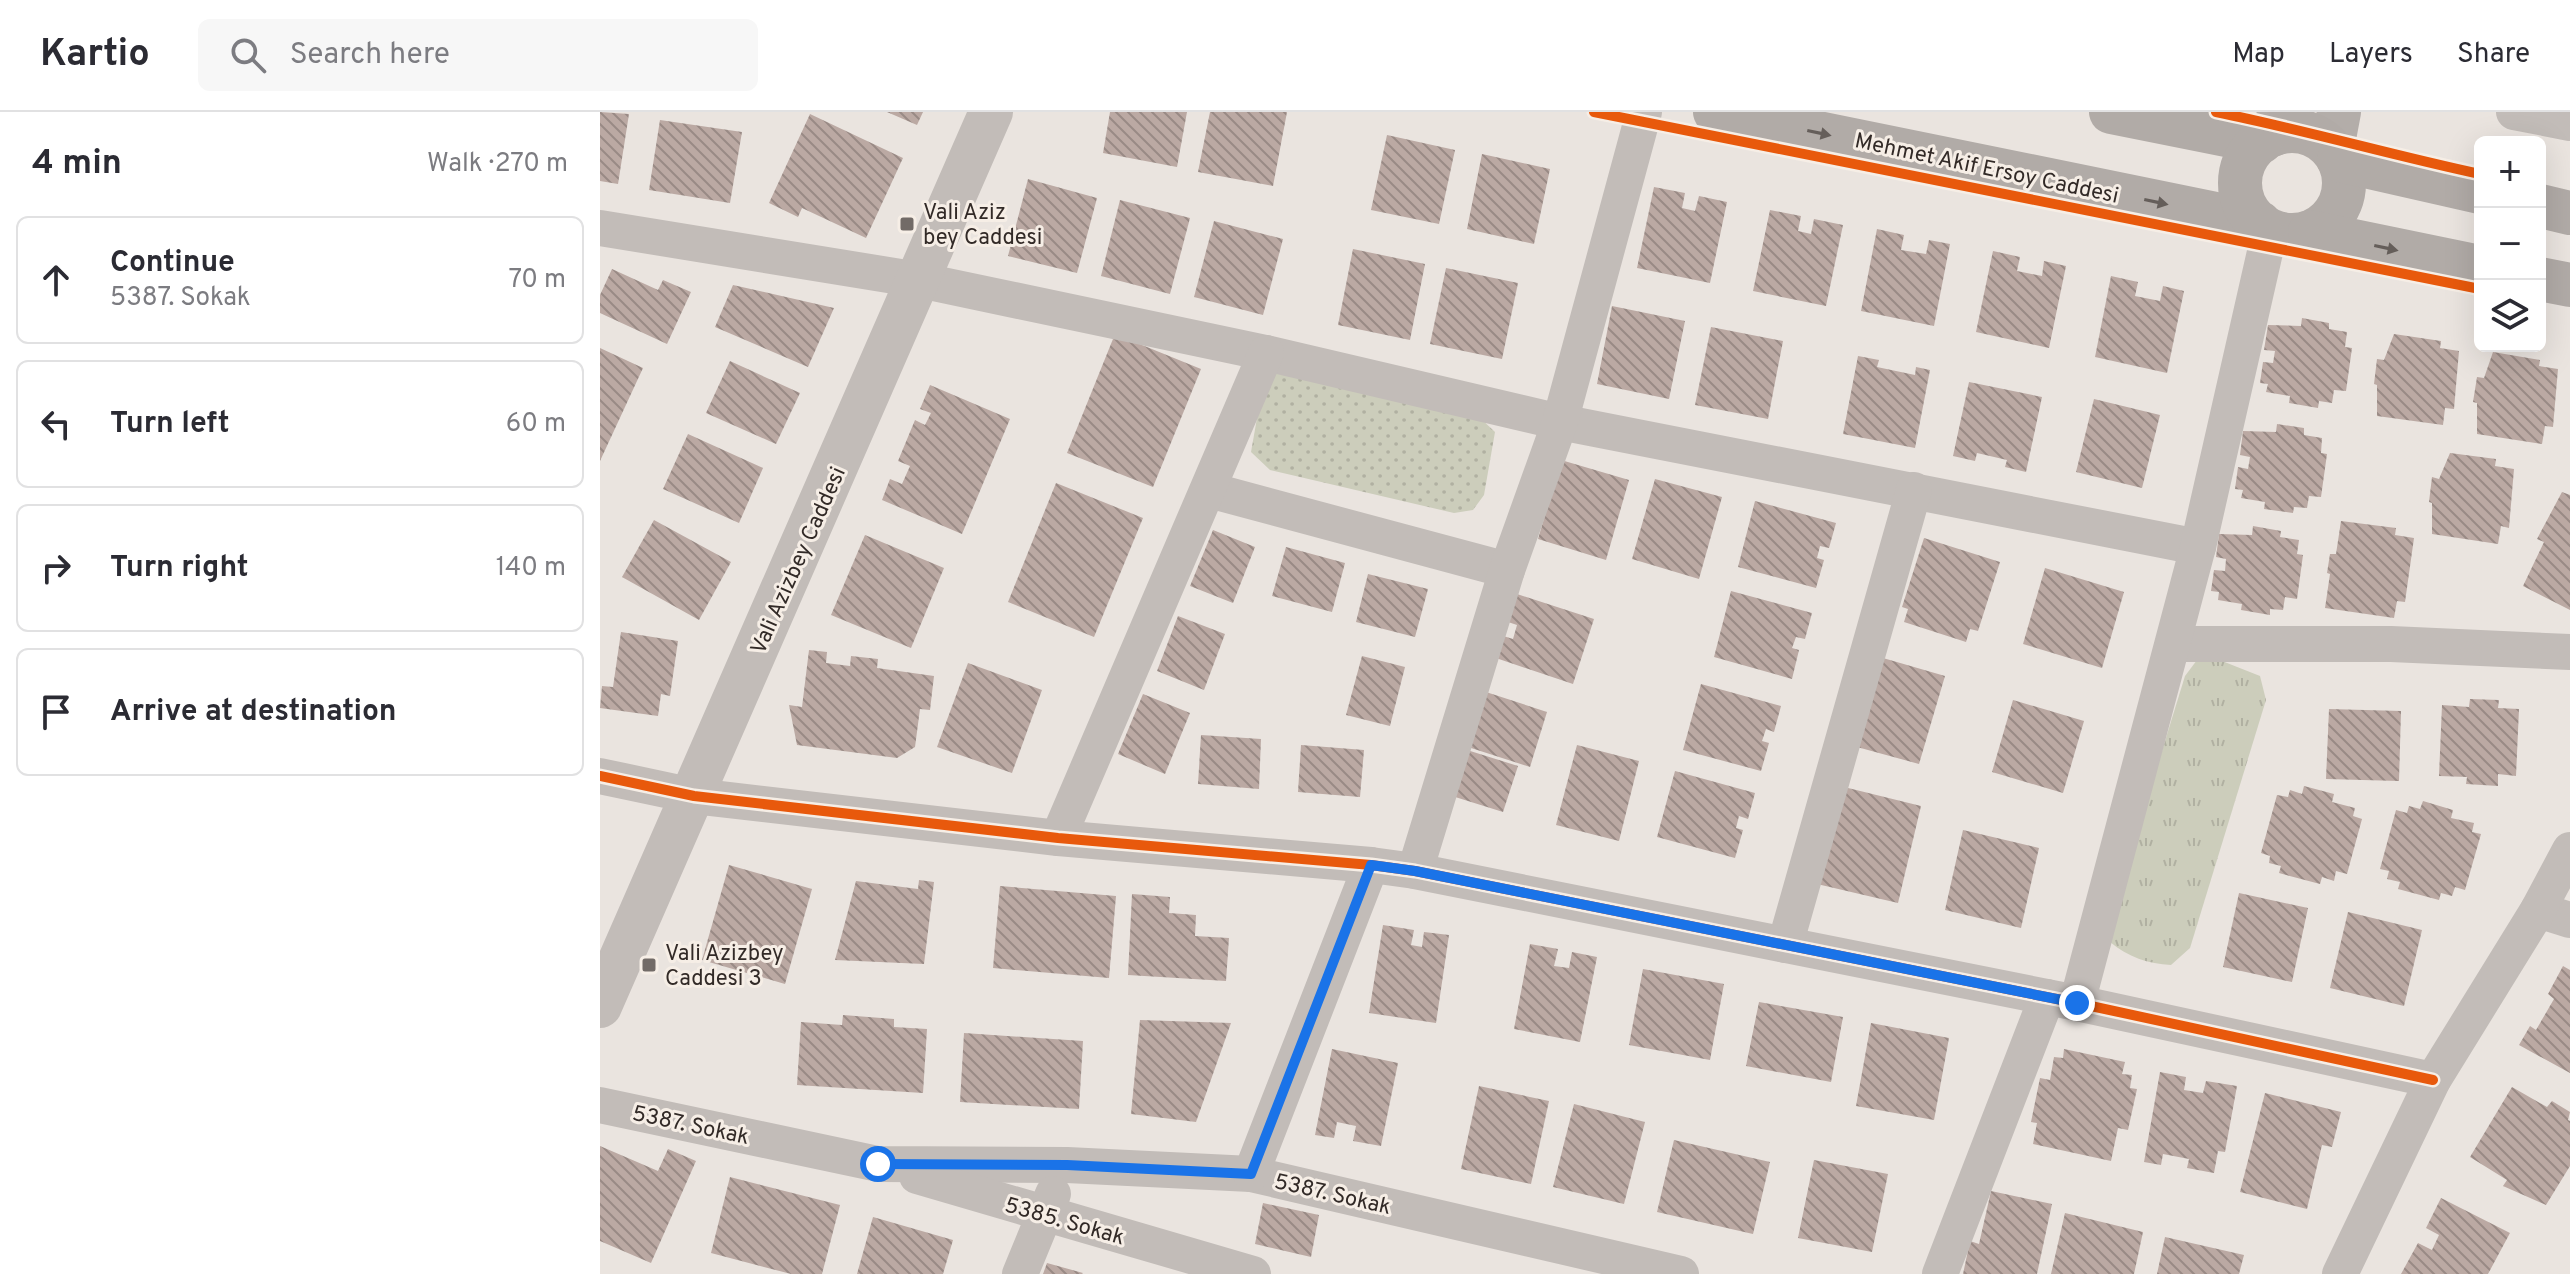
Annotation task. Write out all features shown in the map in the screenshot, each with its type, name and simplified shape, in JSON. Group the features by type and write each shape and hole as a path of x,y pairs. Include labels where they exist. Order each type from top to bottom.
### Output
{"main road":[{"name":"Mehmet Akif Ersoy Caddesi","path":"1715,112 2474,266"},
{"path":"2111,112 2306,133 2320,139 2337,140 2474,190"},
{"path":"2272,129 2250,153 2240,182 2249,212 2280,228 2323,225 2341,203 2344,174 2337,140"},
{"path":"2546,207 2570,213"},
{"path":"2545,280 2570,285"}],"street":[{"name":"Vali Azizbey Caddesi","path":"600,1006 991,112"},
{"path":"1415,871 1507,570 1560,422 1644,112"},
{"path":"2514,112 2570,123"},
{"path":"1940,1274 2062,1000 2173,644 2280,228"},
{"path":"602,233 919,280 1266,353 1560,422 2198,547"},
{"path":"1058,838 1266,353"},
{"path":"1209,490 1507,570"},
{"path":"1785,945 1914,490"},
{"path":"2173,644 2391,644 2570,652"},
{"path":"600,776 694,796 1058,838 1415,871 2062,1000 2433,1080"},
{"path":"2340,1274 2433,1080 2554,915 2570,850"},
{"path":"1251,1174 1371,865"},
{"name":"5387. Sokak","path":"600,1105 878,1164 1067,1165 1251,1174 1681,1274"},
{"name":"5385. Sokak","path":"878,1164 1241,1272"},
{"path":"1020,1274 1067,1165"}],"green space":[{"path":"1293,371 1477,415 1495,432 1484,495 1473,510 1454,513 1270,470 1251,452 1262,390 1274,374"},
{"path":"2217,659 2260,676 2266,700 2190,948 2171,965 2154,963 2131,956 2110,942 2109,923 2185,676 2197,660"}],"building":[{"path":"600,112 629,114 618,184 600,181"},
{"path":"887,112 923,112 917,125"},
{"path":"1110,112 1187,112 1177,167 1103,153"},
{"path":"1210,112 1287,112 1273,186 1198,172"},
{"path":"810,114 903,158 866,238 802,208 798,217 769,203"},
{"path":"660,120 742,132 730,203 649,190"},
{"path":"1387,135 1455,150 1439,224 1371,210"},
{"path":"1482,154 1550,169 1534,244 1467,229"},
{"path":"1028,179 1097,198 1077,273 1008,256"},
{"path":"1654,187 1685,193 1682,208 1695,211 1699,196 1727,202 1710,283 1637,268"},
{"path":"1120,200 1190,218 1170,294 1101,276"},
{"path":"1770,210 1801,216 1798,231 1811,234 1814,219 1843,225 1826,306 1753,291"},
{"path":"1214,221 1283,239 1263,315 1194,297"},
{"path":"1877,229 1904,235 1901,250 1926,254 1929,240 1950,244 1934,326 1861,311"},
{"path":"1353,249 1425,264 1410,340 1338,325"},
{"path":"1993,251 2020,257 2017,271 2042,276 2044,261 2066,266 2049,348 1976,332"},
{"path":"1446,268 1518,283 1502,359 1430,344"},
{"path":"612,269 658,290 663,280 691,292 667,344 600,313 600,295"},
{"path":"2111,276 2138,282 2135,296 2160,301 2163,286 2184,291 2167,373 2095,357"},
{"path":"733,285 834,308 808,367 715,327"},
{"path":"1612,306 1685,321 1669,399 1597,384"},
{"path":"2302,318 2329,323 2329,329 2347,332 2345,347 2352,348 2346,391 2334,390 2332,403 2319,401 2318,408 2289,403 2290,396 2266,392 2268,384 2260,383 2263,362 2273,363 2275,351 2264,350 2268,325 2301,326"},
{"path":"1711,327 1783,341 1768,419 1695,405"},
{"path":"1115,334 1201,369 1153,487 1067,453"},
{"path":"2394,334 2441,341 2440,348 2459,351 2454,409 2445,408 2443,425 2377,416 2377,385 2374,384 2377,359 2384,360"},
{"path":"600,348 643,368 600,461"},
{"path":"2493,352 2540,360 2539,366 2558,369 2553,427 2545,426 2542,444 2477,434 2477,403 2473,402 2477,377 2484,378"},
{"path":"1858,356 1879,360 1877,367 1915,375 1916,367 1930,370 1915,448 1843,434"},
{"path":"730,361 800,393 776,444 706,413"},
{"path":"1969,382 2042,397 2026,472 2005,467 2007,460 1977,453 1975,461 1953,456"},
{"path":"930,385 1010,419 962,534 882,500 890,479 902,484 910,466 898,461 915,420 925,425 931,413 920,409"},
{"path":"2094,399 2160,415 2142,488 2076,472"},
{"path":"2277,424 2304,428 2304,435 2322,438 2321,453 2327,454 2321,497 2309,496 2307,508 2294,507 2293,513 2264,509 2265,502 2241,498 2243,490 2235,489 2238,467 2248,469 2250,457 2240,455 2243,431 2276,432"},
{"path":"688,434 763,468 739,523 663,489"},
{"path":"2450,453 2496,459 2495,466 2514,469 2509,528 2501,526 2498,544 2432,534 2432,503 2429,502 2432,477 2439,479"},
{"path":"1561,460 1629,480 1606,560 1538,539"},
{"path":"1655,479 1722,497 1699,579 1632,559"},
{"path":"1056,483 1143,518 1094,637 1008,602"},
{"path":"2562,492 2570,495 2570,610 2523,586 2544,542 2537,539"},
{"path":"1755,501 1836,523 1829,548 1820,546 1817,558 1824,560 1816,588 1738,567"},
{"path":"654,520 731,562 699,620 622,577"},
{"path":"2341,521 2396,528 2395,535 2414,538 2405,602 2397,601 2394,618 2325,608 2330,554 2336,554"},
{"path":"2253,526 2281,531 2280,537 2299,540 2297,554 2303,555 2297,599 2285,597 2283,610 2270,609 2270,615 2241,610 2242,604 2218,600 2219,592 2211,591 2214,570 2225,571 2226,559 2216,557 2219,534 2252,535"},
{"path":"1213,530 1255,547 1233,603 1190,586"},
{"path":"865,535 944,568 911,648 831,615"},
{"path":"1924,538 2000,562 1978,631 1970,629 1966,642 1904,622 1908,609 1902,607"},
{"path":"1286,547 1345,563 1332,612 1272,596"},
{"path":"2045,568 2124,592 2102,668 2023,644"},
{"path":"1368,574 1428,589 1415,637 1356,622"},
{"path":"1731,591 1812,613 1805,639 1796,637 1792,648 1799,650 1792,679 1714,657"},
{"path":"1514,593 1594,619 1573,684 1493,657 1500,635 1513,639 1517,625 1505,621"},
{"path":"1178,616 1225,634 1204,690 1157,671"},
{"path":"621,632 678,641 670,696 661,694 658,716 600,708 602,686 613,687"},
{"path":"809,650 827,652 826,663 850,666 851,656 878,659 877,668 934,676 930,710 920,709 915,747 897,758 797,745 789,705 802,707"},
{"path":"1362,656 1405,667 1390,726 1346,715"},
{"path":"1883,658 1945,676 1919,764 1857,747"},
{"path":"968,663 1042,690 1012,773 937,747"},
{"path":"1701,684 1781,706 1774,732 1766,729 1762,741 1769,743 1761,771 1683,750"},
{"path":"1486,692 1547,712 1530,767 1468,747"},
{"path":"1143,694 1190,713 1165,774 1118,754"},
{"path":"2470,699 2499,700 2498,708 2519,709 2516,776 2498,774 2498,786 2466,784 2467,777 2439,776 2442,705 2469,707"},
{"path":"2013,700 2084,721 2063,793 1992,772"},
{"path":"2329,709 2401,711 2399,781 2326,779"},
{"path":"1201,735 1261,739 1259,789 1198,784"},
{"path":"1301,745 1364,750 1360,797 1298,792"},
{"path":"1577,745 1639,761 1619,841 1556,825"},
{"path":"1467,750 1518,766 1503,812 1452,796"},
{"path":"1675,771 1755,793 1748,819 1739,816 1736,828 1743,830 1735,858 1657,837"},
{"path":"1840,786 1921,806 1898,903 1817,884"},
{"path":"2304,786 2334,794 2332,802 2355,808 2353,816 2362,819 2347,874 2336,871 2334,881 2322,877 2320,884 2279,873 2281,866 2269,863 2270,856 2261,853 2277,795 2288,797 2290,790 2302,794"},
{"path":"2423,801 2453,810 2451,818 2474,823 2472,832 2481,834 2465,890 2455,887 2452,896 2441,893 2439,900 2398,889 2400,882 2387,879 2389,871 2380,869 2396,810 2407,813 2409,806 2420,809"},
{"path":"1963,830 2039,848 2021,928 1945,910"},
{"path":"729,865 812,889 785,984 702,960"},
{"path":"919,880 934,882 924,964 835,960 856,881 918,889"},
{"path":"1000,886 1116,896 1109,978 993,968"},
{"path":"2239,893 2308,908 2292,982 2223,967"},
{"path":"1132,894 1170,897 1169,913 1196,915 1195,936 1229,938 1226,981 1128,975"},
{"path":"2348,912 2422,930 2404,1006 2330,988"},
{"path":"1383,925 1414,930 1411,945 1422,947 1424,932 1449,935 1436,1023 1369,1013"},
{"path":"1530,944 1558,949 1554,966 1569,968 1572,952 1597,957 1580,1042 1514,1029"},
{"path":"2563,966 2570,970 2570,1073 2519,1045 2530,1026 2536,1030 2554,999 2548,994"},
{"path":"1643,969 1724,984 1710,1060 1629,1045"},
{"path":"1759,1002 1843,1017 1831,1082 1746,1066"},
{"path":"843,1015 894,1019 894,1027 927,1029 923,1093 797,1085 801,1022 842,1025"},
{"path":"1140,1020 1231,1023 1196,1122 1131,1114"},
{"path":"1871,1023 1949,1038 1934,1120 1856,1106"},
{"path":"964,1033 1083,1041 1079,1109 960,1102"},
{"path":"1332,1049 1398,1063 1381,1146 1353,1141 1356,1126 1337,1122 1334,1138 1315,1135"},
{"path":"2064,1049 2125,1062 2122,1074 2132,1075 2130,1088 2137,1089 2128,1130 2118,1128 2111,1161 2033,1144 2037,1123 2031,1122 2040,1078 2050,1080 2054,1057 2063,1058"},
{"path":"2160,1072 2186,1077 2184,1090 2203,1093 2206,1081 2237,1086 2225,1152 2218,1151 2214,1173 2187,1168 2189,1159 2163,1154 2161,1165 2144,1162"},
{"path":"1479,1086 1549,1101 1531,1184 1461,1169"},
{"path":"2512,1087 2547,1107 2552,1101 2570,1112 2570,1166 2546,1205 2503,1186 2507,1180 2470,1157"},
{"path":"2265,1093 2341,1112 2332,1147 2322,1145 2307,1209 2240,1192"},
{"path":"1574,1104 1645,1122 1624,1204 1553,1187"},
{"path":"1674,1140 1770,1162 1753,1234 1657,1212"},
{"path":"600,1146 658,1171 668,1149 696,1161 651,1263 600,1241"},
{"path":"1814,1160 1888,1174 1872,1252 1798,1238"},
{"path":"730,1177 840,1205 822,1274 791,1274 711,1253"},
{"path":"1991,1191 2052,1204 2037,1274 1963,1274 1970,1241 1979,1244"},
{"path":"2441,1198 2510,1233 2488,1274 2401,1274 2418,1243 2432,1250 2439,1235 2426,1228"},
{"path":"1263,1203 1319,1215 1311,1257 1255,1244"},
{"path":"2065,1213 2143,1232 2134,1274 2051,1274"},
{"path":"873,1217 953,1240 943,1274 857,1274"},
{"path":"2165,1237 2244,1255 2239,1274 2157,1274"},
{"path":"1047,1263 1083,1273 1043,1274"}],"cycle path":[{"path":"1594,112 2474,288"},
{"path":"2216,112 2474,173"},
{"path":"600,776 694,796 1058,838 1415,871 2077,1003 2433,1080"}],"place":[{"name":"Vali Aziz bey Caddesi","path":"907,224"},
{"name":"Vali Azizbey Caddesi 3","path":"649,965"}],"route":[{"path":"878,1164 1067,1165 1251,1174 1371,865 1415,871 2077,1003"}]}
